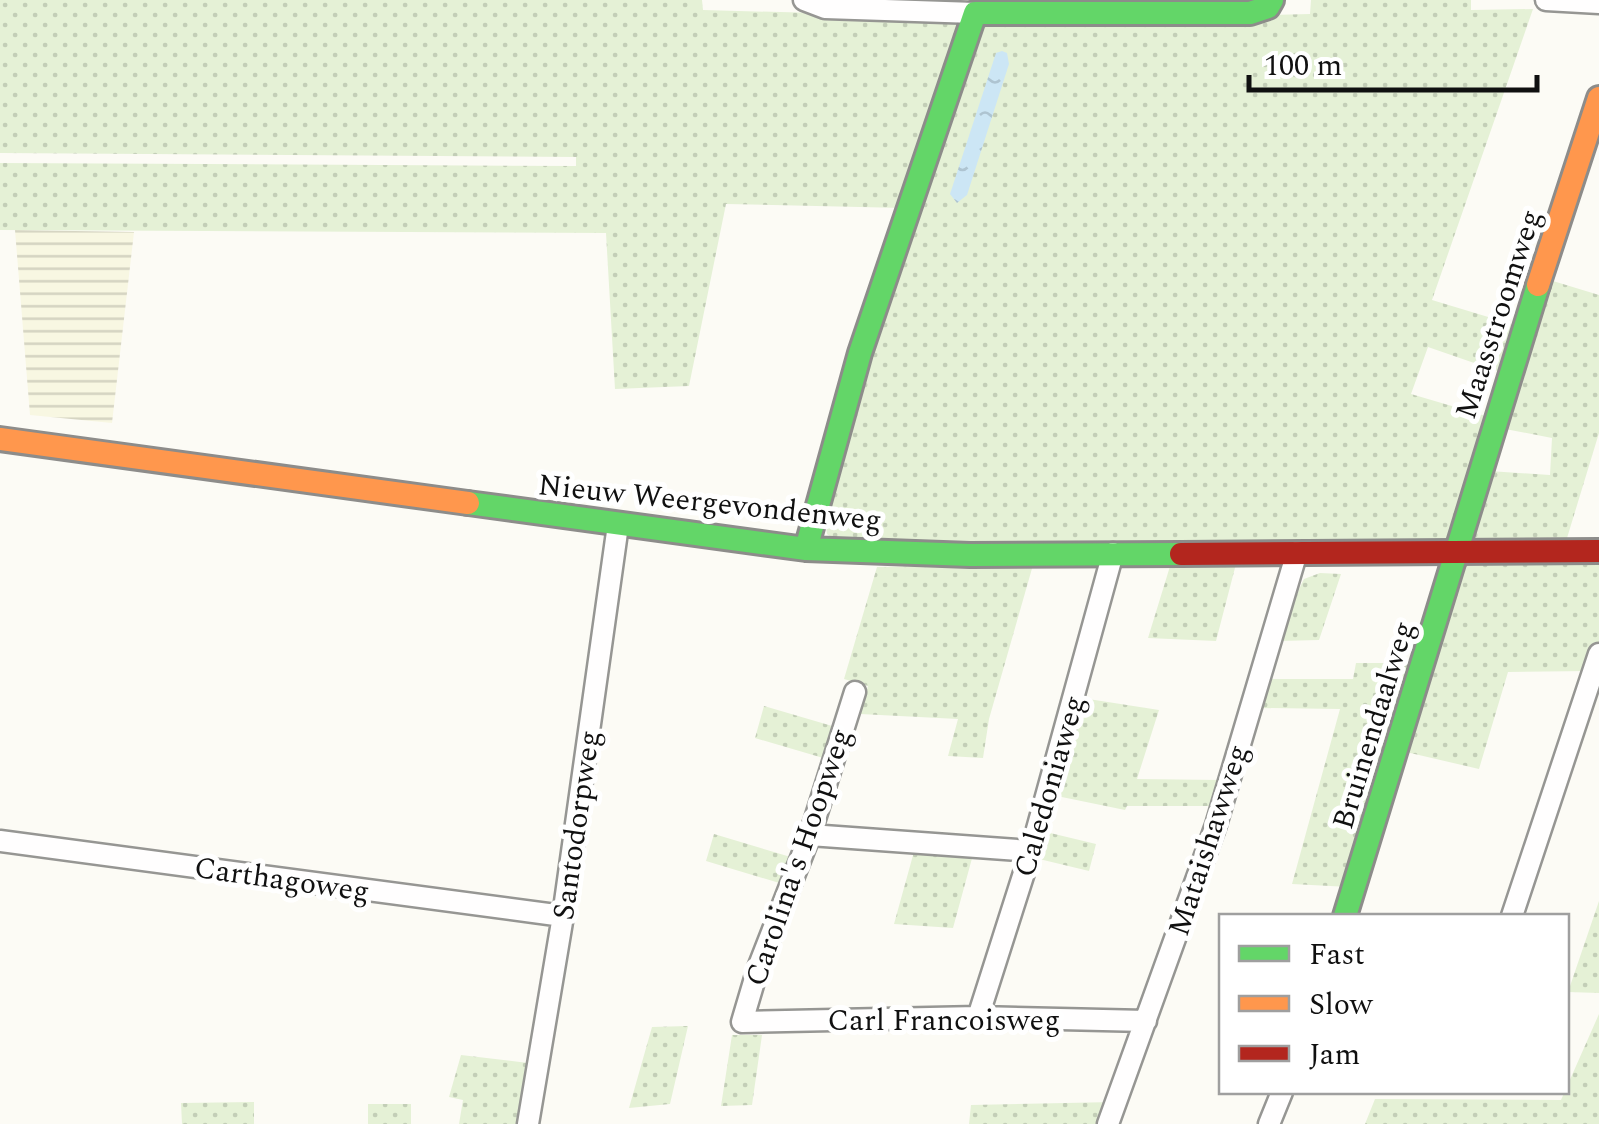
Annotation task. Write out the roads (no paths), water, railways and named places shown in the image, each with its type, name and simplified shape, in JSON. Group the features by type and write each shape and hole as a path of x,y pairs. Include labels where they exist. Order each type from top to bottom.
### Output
{"street":[{"path":"804,0 825,8 975,13 1250,14 1268,7 1272,0"},
{"path":"1546,0 1599,4"},
{"path":"806,548 866,335 975,13"},
{"name":"Maasstroomweg","path":"1458,550 1498,408 1599,98"},
{"name":"Nieuw Weergevondenweg","path":"0,440 806,548 970,555 1599,550"},
{"name":"Santodorpweg","path":"528,1124 563,916 618,525"},
{"name":"Bruinendaalweg","path":"1346,914 1458,550"},
{"name":"Mataishawweg","path":"1108,1124 1216,825 1298,552"},
{"name":"Caledoniaweg","path":"978,1017 1031,850 1113,553"},
{"path":"1513,914 1599,654"},
{"name":"Carolina's Hoopweg","path":"742,1022 758,968 810,835 855,692"},
{"path":"810,835 1031,850"},
{"name":"Carthagoweg","path":"0,841 563,916"},
{"name":"Carl Francoisweg","path":"742,1022 978,1017 1146,1020"},
{"path":"1269,1124 1281,1094"}],"water":[{"path":"996,53 1007,53 1009,64 967,195 957,203 950,194"}]}
